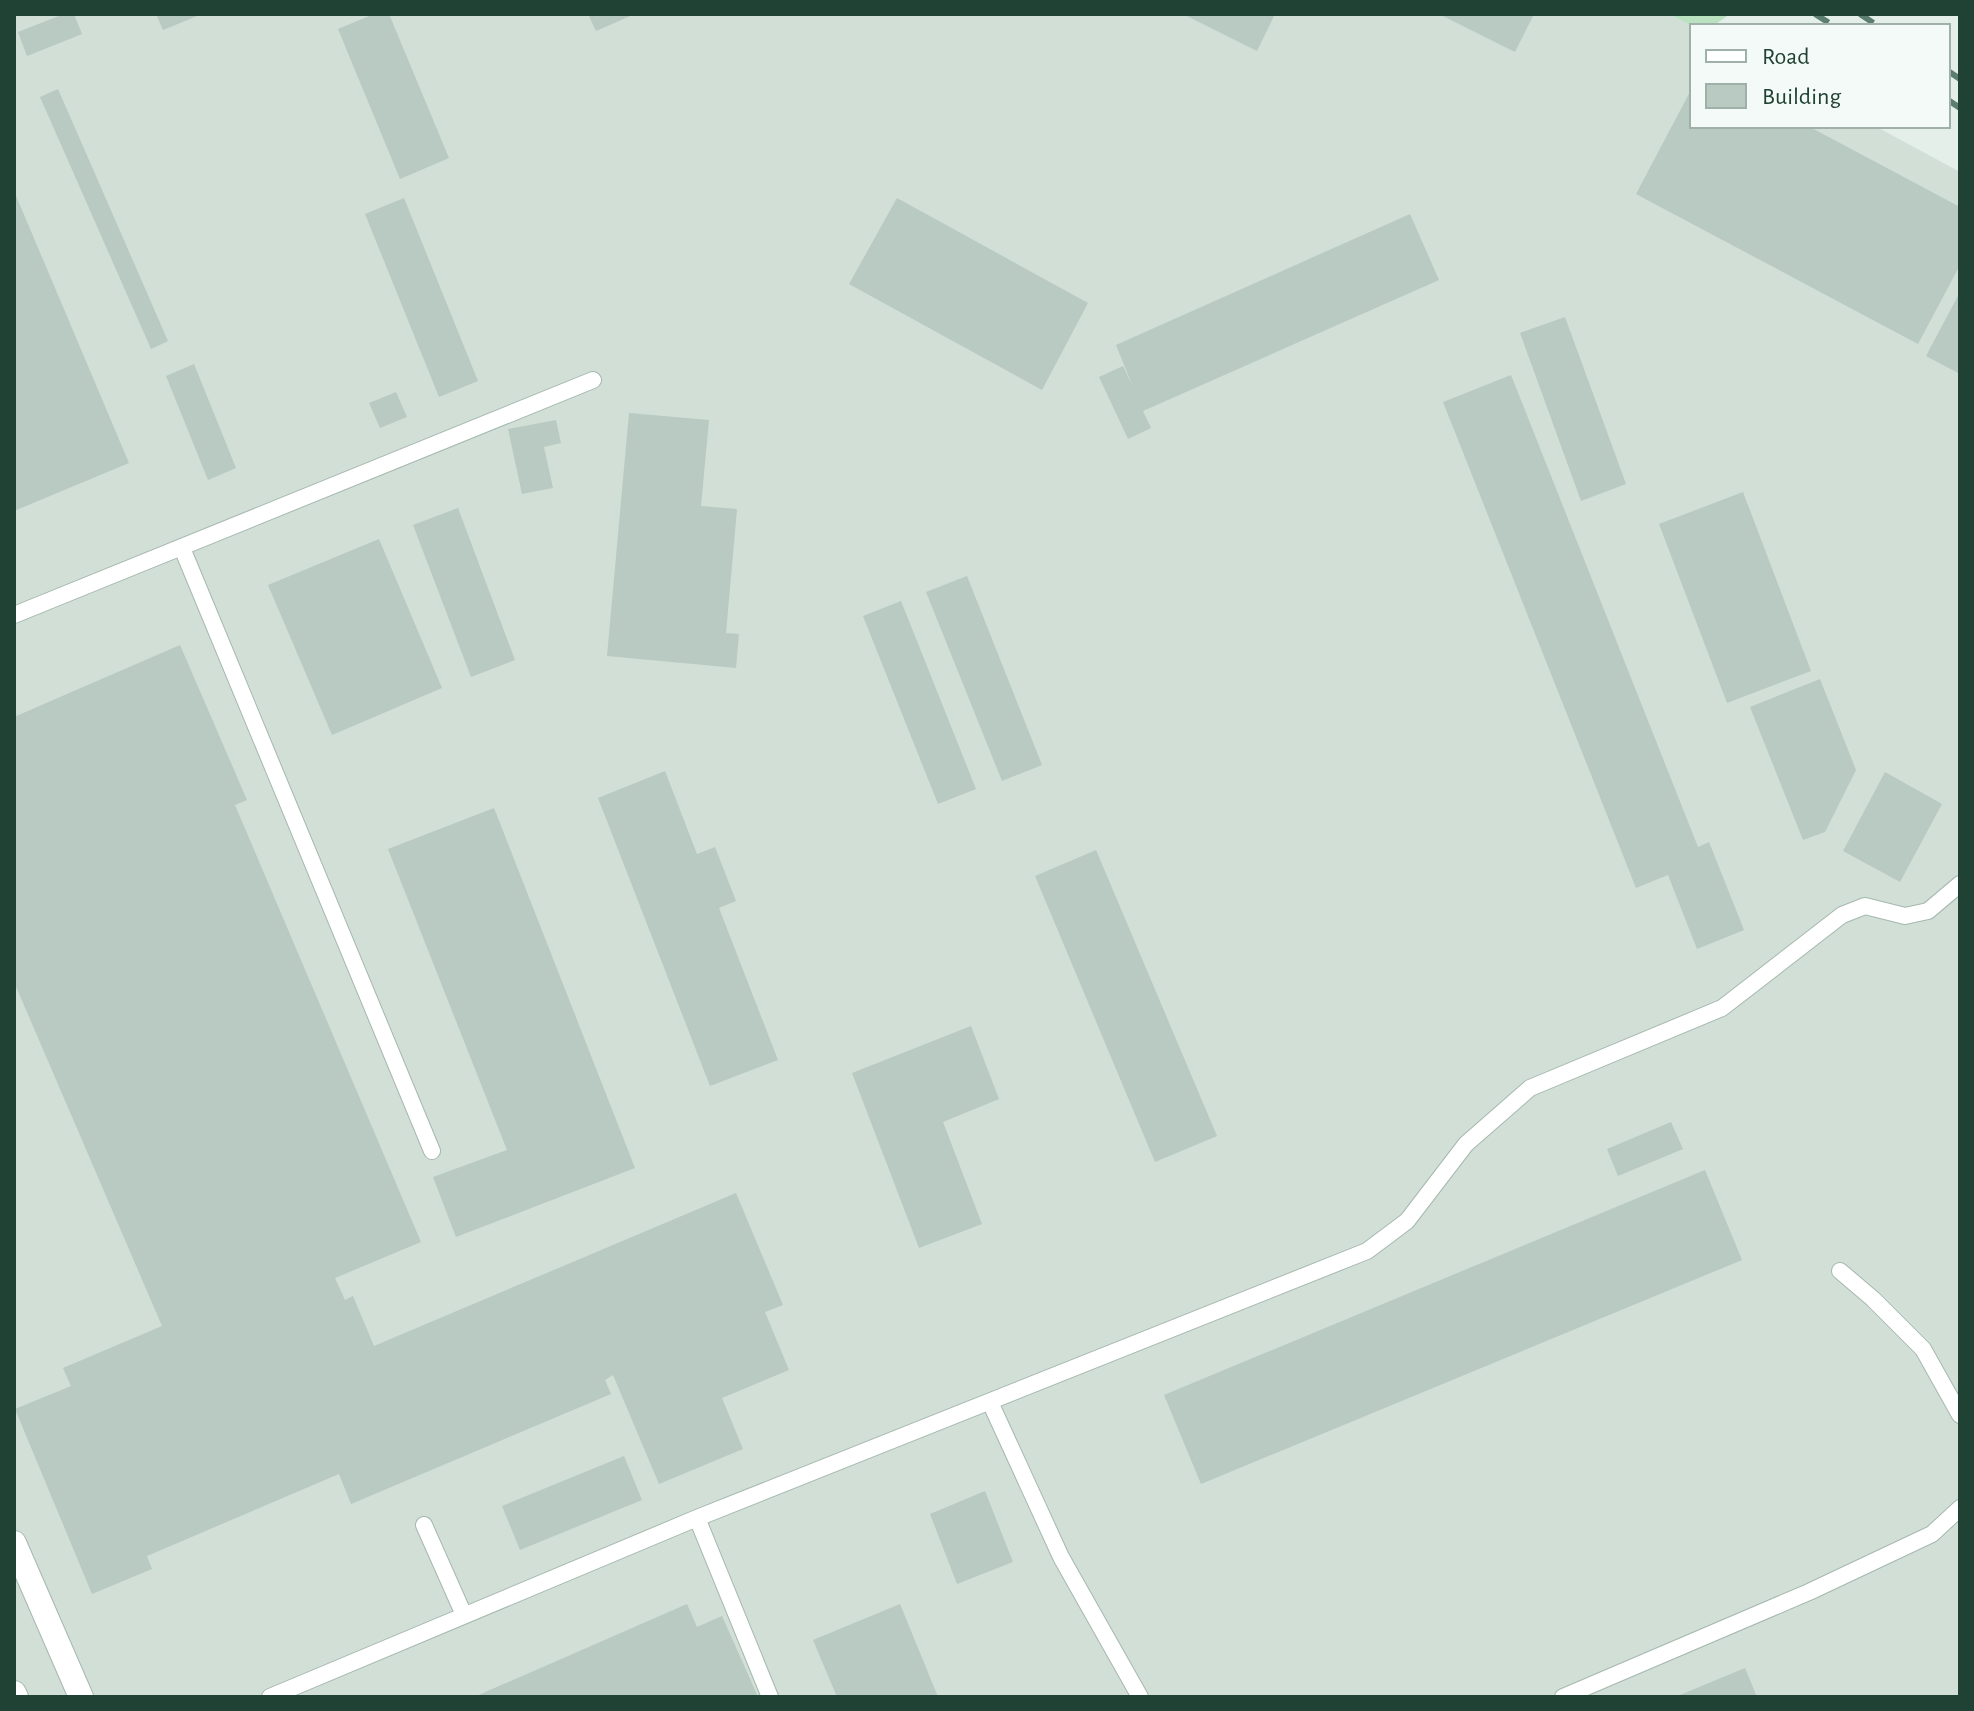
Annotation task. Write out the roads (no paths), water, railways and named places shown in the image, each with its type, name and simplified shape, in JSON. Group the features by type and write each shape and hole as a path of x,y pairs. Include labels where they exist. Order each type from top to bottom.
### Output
{"street":[{"path":"14,1543 81,1697"}],"lane":[{"path":"14,615 593,380"},
{"path":"182,548 432,1151"},
{"path":"270,1697 697,1518 1367,1251 1407,1221 1466,1144 1530,1088 1722,1008 1842,915 1865,906 1905,916 1928,911 1960,884"},
{"path":"1840,1271 1923,1349 1960,1415"},
{"path":"990,1402 1061,1557 1140,1697"},
{"path":"1563,1697 1809,1592 1932,1534 1960,1508"},
{"path":"697,1518 770,1697"},
{"path":"424,1525 464,1615"}],"railway":[{"path":"1815,14 1831,24"},
{"path":"1860,14 1875,24"},
{"path":"1950,72 1960,79"},
{"path":"1950,101 1960,108"}]}
